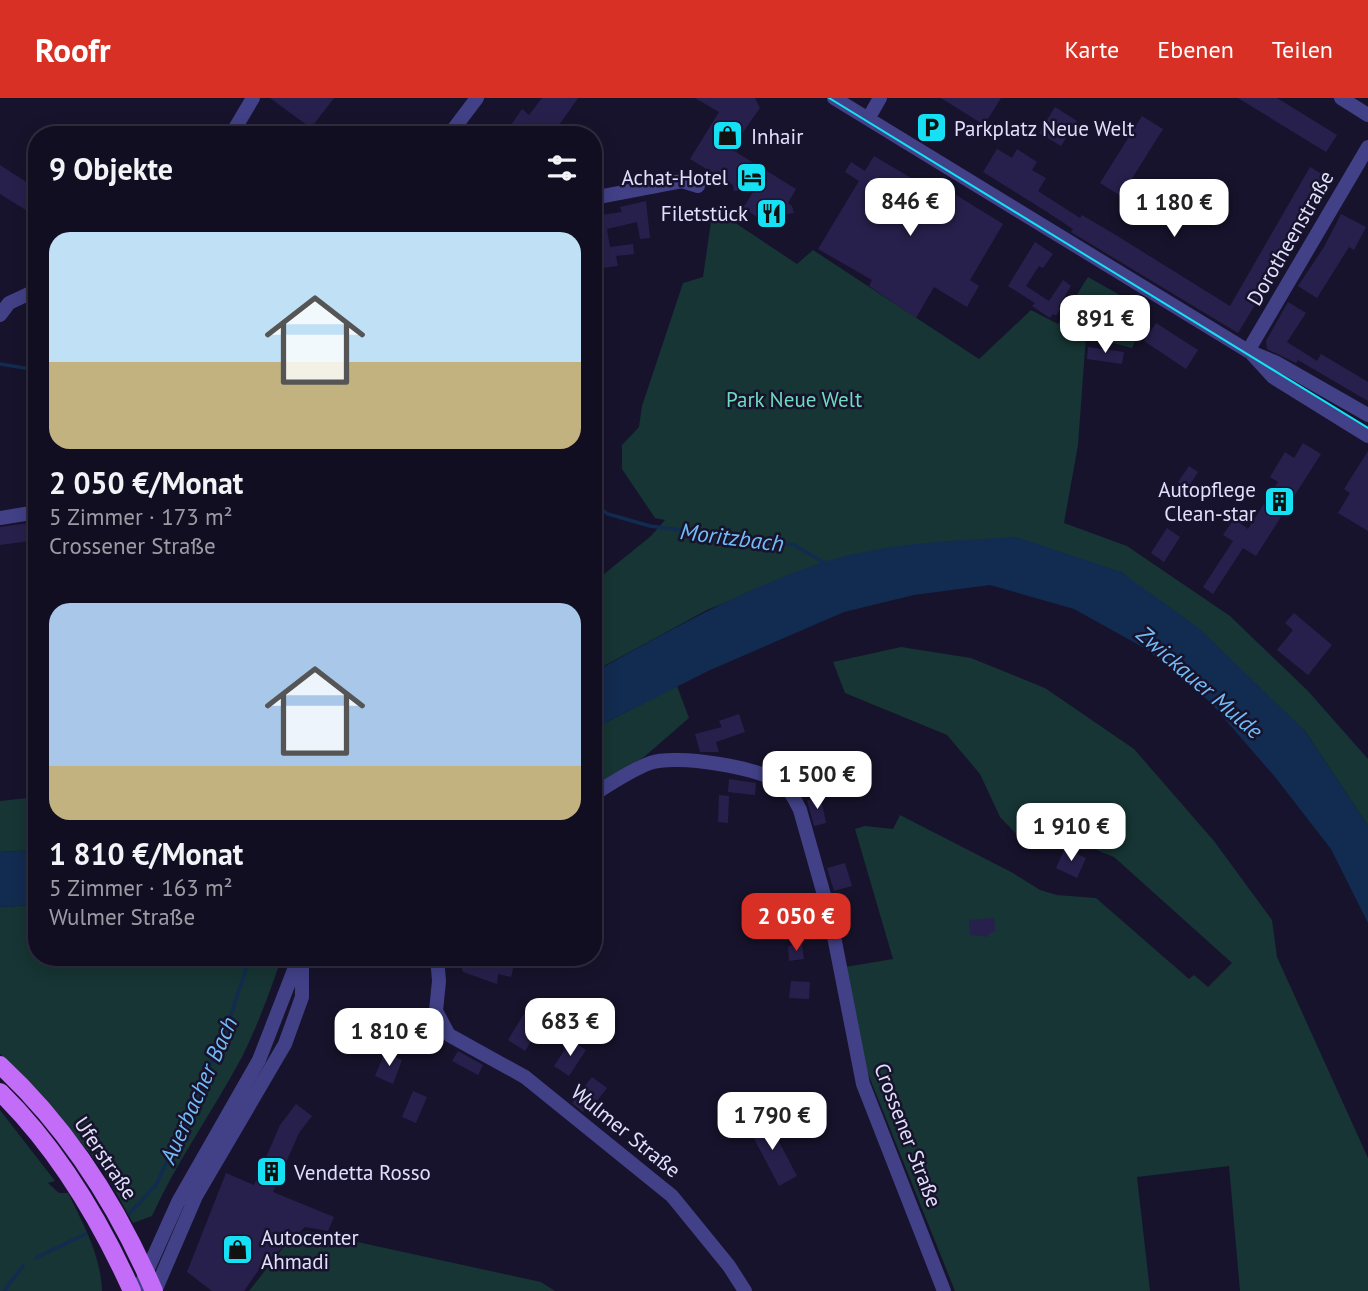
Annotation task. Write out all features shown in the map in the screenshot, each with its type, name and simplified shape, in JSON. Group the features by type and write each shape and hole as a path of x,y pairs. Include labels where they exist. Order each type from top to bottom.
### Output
{"main road":[{"name":"Uferstraße","path":"0,1065 64,1134 113,1206 154,1291"},
{"name":"Uferstraße","path":"0,1092 39,1135 95,1216 132,1291"}],"street":[{"path":"236,126 253,98"},
{"path":"456,126 477,98"},
{"path":"834,98 1248,351 1277,363 1368,415"},
{"path":"867,119 880,98"},
{"path":"1340,98 1368,115"},
{"name":"Dorotheenstraße","path":"1248,351 1368,147"},
{"path":"602,196 682,181 698,186"},
{"path":"0,315 9,303 28,294"},
{"path":"1248,351 1273,377 1368,436"},
{"path":"0,518 28,513"},
{"name":"Crossener Straße","path":"602,790 651,762 678,760 763,775 781,783 793,796 800,810 830,916 863,1084 905,1184 944,1291"},
{"path":"138,1291 183,1191 259,1060 296,966"},
{"path":"154,1291 196,1196 285,1044 302,997 300,966"},
{"name":"Wulmer Straße","path":"438,966 436,1011 449,1035 526,1077 672,1196 729,1266 745,1291"}],"green space":[{"name":"Park Neue Welt","path":"713,208 797,264 813,250 979,359 1031,310 1058,324 1088,277 1148,311 1132,348 1086,336 1078,445 1064,523 1127,546 1230,616 1308,691 1368,759 1368,826 1305,731 1121,572 816,565 707,610 602,667 602,576 651,536 665,520 655,518 622,469 622,445 639,427 642,406 683,283 703,277"},
{"path":"901,647 971,658 1045,688 1134,749 1214,841 1272,920 1277,957 1368,1158 1368,1291 1240,1291 1229,1166 1137,1177 1150,1291 955,1291 859,1051 845,967 893,959 855,829 865,826 893,829 900,815 1013,873 1040,890 1057,895 1096,898 1189,979 1194,975 1208,987 1232,963 1114,857 1084,845 1055,841 1025,843 1000,817 980,774 947,735 845,693 833,662"},
{"path":"677,686 689,718 644,757 602,783 602,724"},
{"path":"28,798 28,850 0,852 0,801"},
{"path":"28,905 28,966 279,966 242,1057 152,1216 133,1223 103,1169 35,1088 0,1054 0,907"},
{"path":"0,1110 55,1181 48,1183 59,1193 68,1193 95,1253 102,1291 0,1291"},
{"path":"307,1231 541,1282 555,1291 249,1291 290,1239"}],"water":[{"name":"Zwickauer Mulde","path":"1016,537 1121,572 1200,629 1305,731 1368,826 1368,923 1331,849 1275,777 1210,702 1146,649 1074,609 990,585 914,595 844,612 708,671 602,724 602,668 702,614 786,576 839,558 914,544"},
{"path":"28,850 28,905 0,907 0,852"}],"building":[{"path":"270,98 334,98 313,126 308,126"},
{"path":"542,98 578,98 558,126 510,126 522,109 529,115"},
{"path":"695,98 755,98 760,108 731,149 796,189 788,203 794,213 782,215 775,228 743,208 755,189 734,191 733,185 690,159 719,112"},
{"path":"941,98 1001,98 984,125"},
{"path":"1238,98 1277,98 1337,135 1326,152"},
{"path":"1055,107 1077,121 1061,146 1039,133"},
{"path":"1142,116 1163,129 1121,196 1100,183"},
{"path":"997,149 1012,158 1017,149 1037,162 1032,170 1046,178 1038,191 1080,218 1082,215 1114,234 1230,306 1310,167 1332,180 1268,289 1265,288 1238,333 1071,232 1073,229 983,172"},
{"path":"874,156 943,197 948,190 1003,224 970,280 979,286 967,307 934,287 916,318 869,286 872,280 818,249 859,181 845,172 851,162 865,171"},
{"path":"0,165 28,183 28,211 0,194"},
{"path":"646,201 650,238 640,239 637,222 607,229 610,247 633,244 634,254 616,256 618,266 603,268 602,276 602,215 622,212 620,207"},
{"path":"1341,214 1366,227 1354,250 1349,247 1317,298 1298,286 1324,247"},
{"path":"1035,242 1053,254 1043,268 1039,266 1026,286 1049,301 1063,280 1071,286 1058,307 1061,308 1056,316 1053,314 1050,318 1032,306 1035,303 1008,286"},
{"path":"1288,302 1306,313 1287,342 1317,361 1321,354 1368,382 1368,401 1298,360 1296,363 1267,349 1266,341"},
{"path":"1156,323 1198,350 1186,369 1144,341"},
{"path":"1088,347 1124,352 1122,364 1087,359"},
{"name":"Autopflege Clean-star","path":"1303,443 1321,454 1256,556 1243,548 1213,594 1203,587 1233,541 1223,535 1234,519 1248,529 1278,482 1270,477 1285,452 1294,458"},
{"path":"1368,451 1368,531 1338,513 1350,493 1344,489"},
{"path":"1189,466 1198,472 1187,489 1178,482"},
{"path":"28,523 28,541 0,545 0,527"},
{"path":"1167,528 1180,537 1164,562 1151,553"},
{"path":"1294,613 1332,645 1308,675 1277,650 1293,630 1285,623"},
{"path":"739,714 745,732 716,742 719,752 700,752 695,734 722,727 719,721"},
{"path":"729,779 756,783 755,795 728,792"},
{"path":"719,795 729,796 728,823 718,822"},
{"path":"821,798 826,823 814,826 807,800"},
{"path":"1065,848 1086,858 1077,878 1056,868"},
{"path":"845,863 852,886 834,891 827,868"},
{"path":"994,918 995,932 988,933 989,937 970,935 969,920"},
{"path":"802,944 804,959 789,961 788,946"},
{"path":"461,966 514,966 511,977 498,974 497,984 463,972"},
{"path":"791,981 810,982 809,999 789,998"},
{"path":"533,999 579,1027 571,1038 544,1020 525,1051 508,1040"},
{"path":"571,1040 586,1050 569,1076 554,1066"},
{"path":"458,1051 483,1065 478,1075 452,1061"},
{"path":"385,1052 402,1060 393,1084 375,1076"},
{"path":"592,1077 607,1088 593,1106 590,1104 583,1112 572,1103"},
{"path":"413,1091 427,1097 416,1123 402,1117"},
{"name":"Autocenter Ahmadi","path":"296,1104 312,1116 299,1133 273,1192 334,1217 328,1231 305,1227 260,1268 244,1291 212,1291 187,1272 226,1173 254,1185 280,1125"},
{"path":"766,1117 797,1176 779,1186 748,1127"}],"waterway":[{"name":"Moritzbach","path":"0,364 28,369"},
{"name":"Moritzbach","path":"602,510 650,526 794,545 828,565"},
{"name":"Auerbacher Bach","path":"130,1213 156,1185 226,1030 247,966"},
{"name":"Auerbacher Bach","path":"36,1258 85,1234"},
{"name":"Auerbacher Bach","path":"4,1291 23,1266"}],"tram line":[{"path":"829,98 1368,428"}],"place":[{"name":"Parkplatz Neue Welt","path":"931,128"},
{"name":"Inhair","path":"728,136"},
{"name":"Achat-Hotel","path":"751,177"},
{"name":"Filetstück","path":"771,213"},
{"name":"Autopflege Clean-star","path":"1279,501"},
{"name":"Vendetta Rosso","path":"271,1172"},
{"name":"Autocenter Ahmadi","path":"238,1249"}]}
